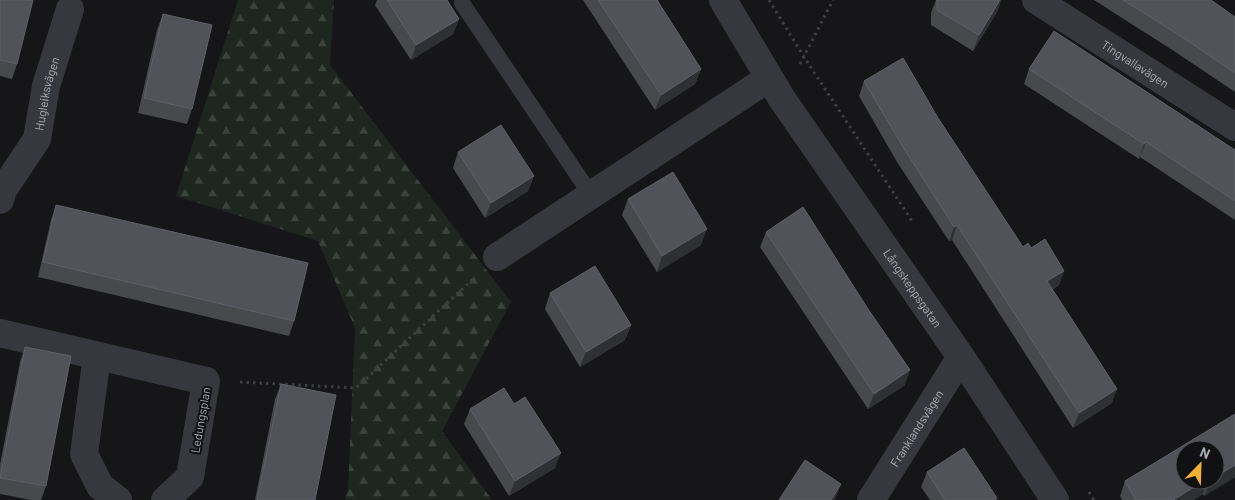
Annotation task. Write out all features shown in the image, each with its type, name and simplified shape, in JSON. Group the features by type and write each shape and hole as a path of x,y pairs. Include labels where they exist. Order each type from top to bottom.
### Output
{"street":[{"name":"Långskeppsgatan","path":"723,0 776,88 961,357 1055,500"},
{"name":"Tingvallavägen","path":"1036,0 1235,127"},
{"name":"Hugleiksvägen","path":"0,200 3,190 37,139 46,86 70,9"},
{"path":"497,257 591,195 776,88"},
{"name":"Ledungsplan","path":"0,333 206,381 190,477 165,500"},
{"path":"98,356 84,454 100,486 118,500"},
{"name":"Franklandsvägen","path":"871,500 961,357"}],"lane":[{"path":"462,3 591,195"}],"path":[{"path":"776,88 833,0"},
{"path":"206,381 356,388 497,257"}],"green space":[{"path":"238,0 334,0 330,65 511,302 442,431 492,500 345,500 348,490 355,328 318,241 176,196"}],"building":[{"path":"0,0 33,0 17,64 0,60"},
{"path":"387,0 447,0 459,19 416,45"},
{"path":"598,0 657,0 701,69 661,95"},
{"path":"937,0 1000,0 979,35 937,10"},
{"path":"1123,0 1211,0 1235,17 1235,73 1182,37"},
{"path":"163,14 212,25 192,109 144,98"},
{"path":"1054,31 1235,150 1235,201 1146,142 1144,144 1029,69"},
{"path":"903,58 938,118 1023,247 1028,243 1031,248 1045,239 1064,271 1047,281 1117,389 1079,413 957,225 954,227 864,81"},
{"path":"501,125 534,176 491,203 458,152"},
{"path":"673,172 707,229 662,256 628,199"},
{"path":"56,205 308,263 294,321 43,262"},
{"path":"803,207 868,309 910,370 874,394 766,232"},
{"path":"595,266 631,325 586,352 550,293"},
{"path":"25,347 71,356 46,486 0,478"},
{"path":"281,384 336,395 315,500 257,500"},
{"path":"504,388 514,404 525,397 561,453 515,481 470,409"},
{"path":"1235,414 1235,465 1225,471 1225,440 1192,440"},
{"path":"964,448 997,498 995,500 945,500 927,472"},
{"path":"1175,451 1175,490 1190,490 1173,500 1136,500 1125,481"},
{"path":"805,460 841,484 831,500 779,500"}]}
